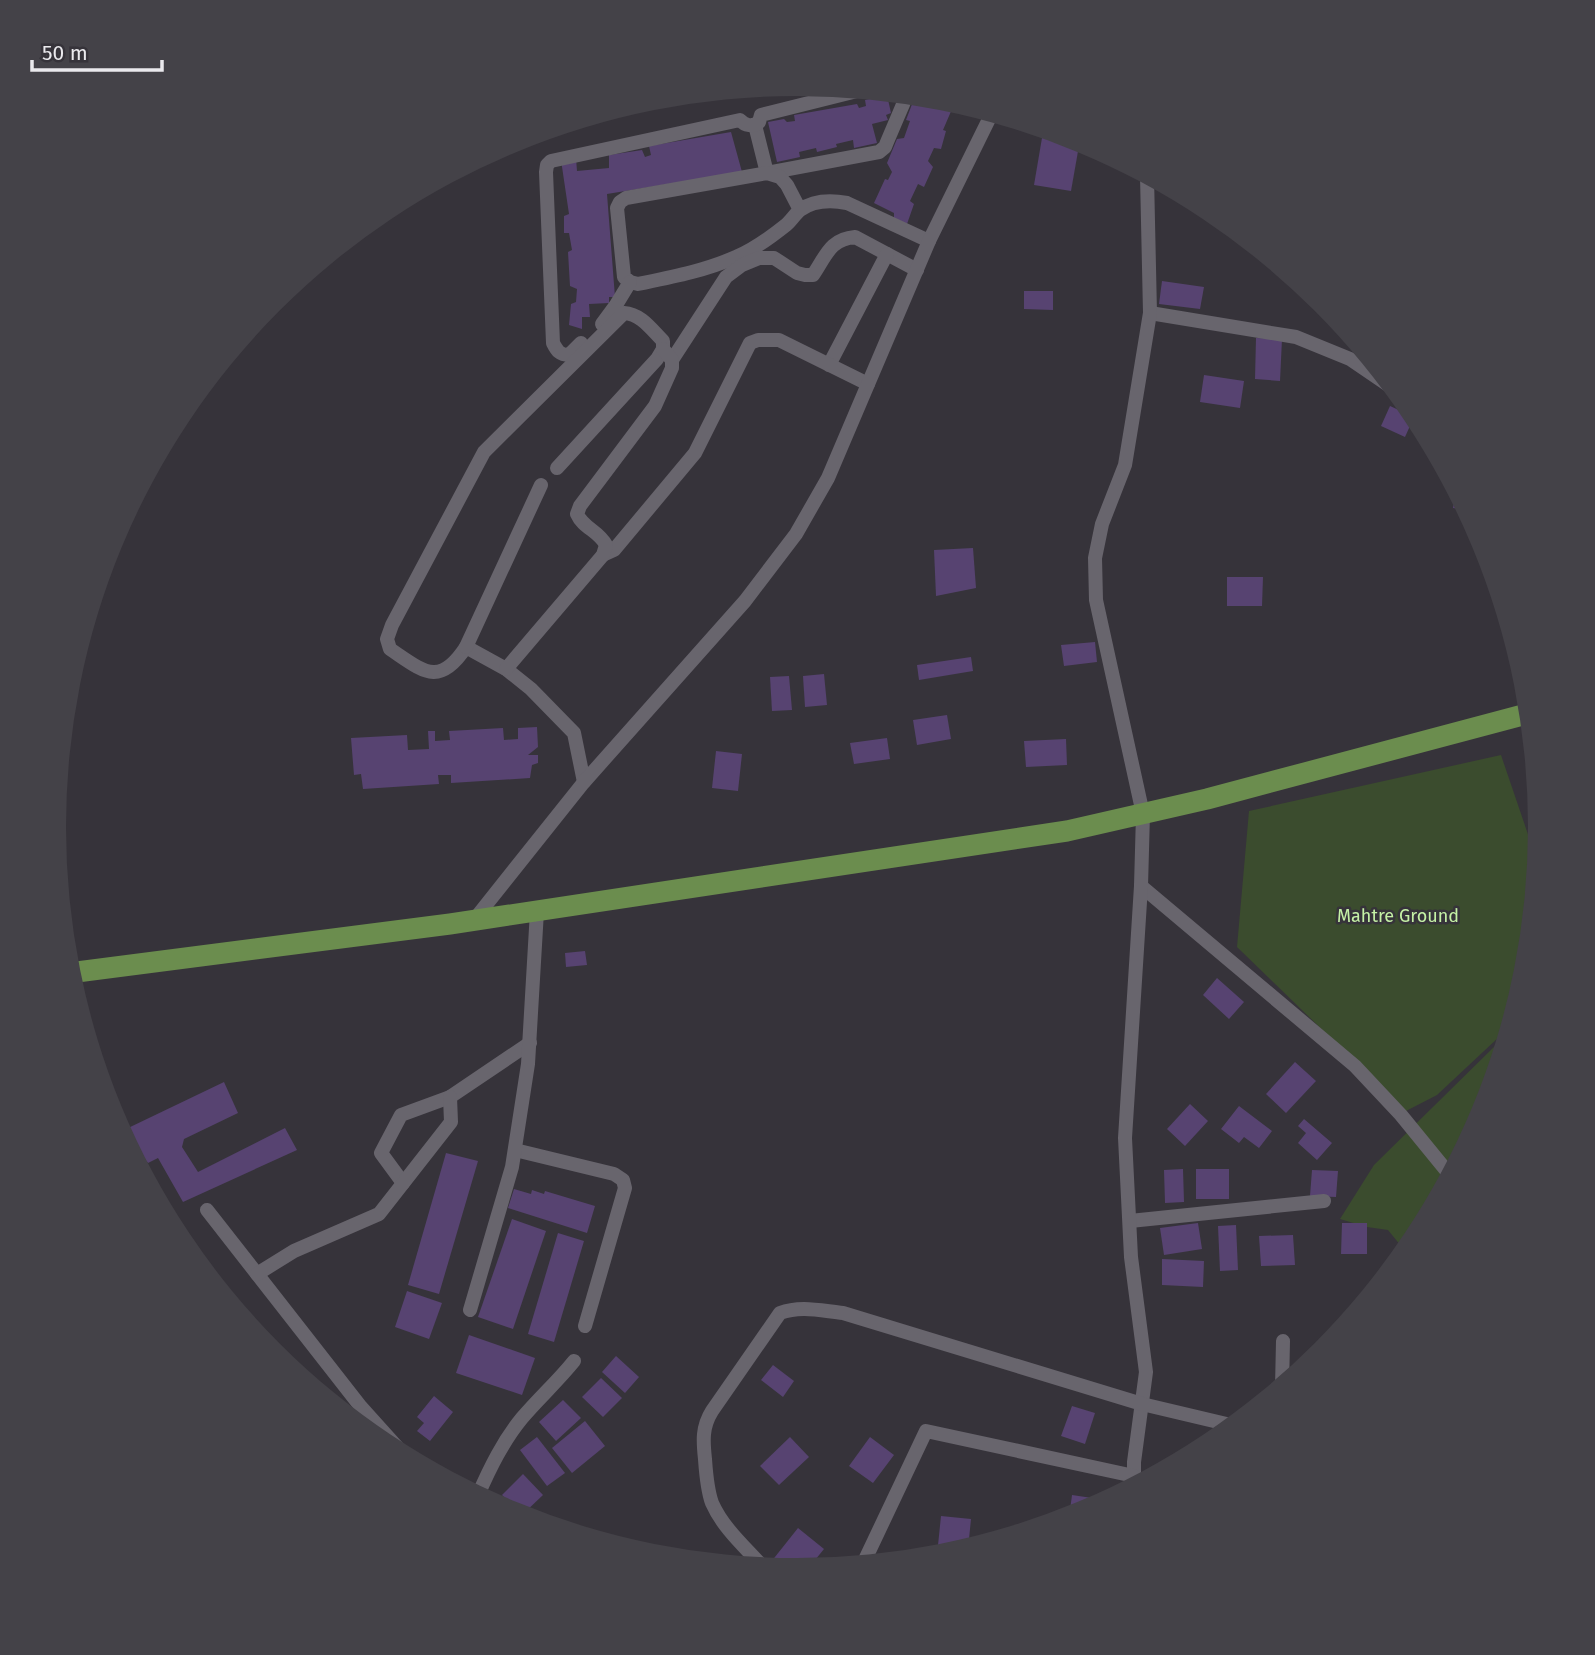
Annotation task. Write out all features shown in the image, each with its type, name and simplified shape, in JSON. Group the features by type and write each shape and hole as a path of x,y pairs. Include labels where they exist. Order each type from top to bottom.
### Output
{"main road":[{"path":"81,971 474,920 1067,831 1221,795 1519,716"}],"street":[{"path":"755,125 761,115 831,97"},
{"path":"903,105 885,147 879,152 626,198 617,208 624,276 630,282 638,284 694,272 740,255 788,224 800,210 822,201 847,203 929,241"},
{"path":"630,282 604,322 569,355 558,352 553,343 552,327 547,165 551,160 740,120 755,125"},
{"path":"474,920 584,782 745,601 796,534 828,478 929,241 988,121"},
{"path":"755,125 767,173"},
{"path":"767,173 780,177 788,185 800,210"},
{"path":"1135,1476 1146,1372 1131,1257 1125,1138 1143,814 1096,600 1095,558 1102,524 1125,465 1150,313 1147,186"},
{"path":"558,468 657,359 667,354 726,277 742,265 759,258 774,258 797,272 814,275 835,242 855,237 917,270"},
{"path":"829,365 887,254"},
{"path":"506,669 603,555 606,545 603,539 581,523 577,514 580,506 655,406 672,368 663,341 632,313 624,313 484,452 392,625 387,639 390,649 423,671 448,668 459,658 541,485"},
{"path":"1150,313 1296,337 1350,359 1368,371"},
{"path":"603,555 614,550 695,453 750,343 758,340 779,340 868,384"},
{"path":"466,647 506,669 531,689 574,733 584,782"},
{"path":"1141,886 1355,1066 1401,1115 1444,1168"},
{"path":"470,1310 515,1150 530,1043 537,911"},
{"path":"403,1183 381,1153 401,1115 450,1097 530,1043"},
{"path":"257,1274 294,1251 379,1214 451,1122 450,1097"},
{"path":"515,1150 614,1174 623,1180 625,1188 585,1326"},
{"path":"1129,1221 1324,1201"},
{"path":"207,1210 377,1425"},
{"path":"754,1557 724,1524 711,1501 703,1440 706,1422 780,1313 788,1310 802,1308 843,1314 1142,1404 1221,1423"},
{"path":"1282,1374 1283,1341"},
{"path":"482,1487 507,1437 574,1361"},
{"path":"867,1555 926,1431 1128,1479"}],"green space":[{"name":"Mahtre Ground","path":"1501,755 1528,834 1527,875 1514,970 1497,1039 1437,1095 1406,1111 1237,947 1249,811"},
{"path":"1495,1046 1473,1107 1453,1151 1431,1193 1399,1243 1388,1230 1340,1219 1374,1165"}],"building":[{"path":"865,100 889,103 891,113 886,115 888,120 872,124 877,143 854,148 853,140 817,152 816,148 799,152 800,157 777,162 768,122 784,119 787,122 795,121 794,115 857,104 859,108 866,106"},
{"path":"911,106 950,113 943,130 946,131 941,149 934,148 928,161 933,167 924,187 918,184 910,201 914,204 907,224 894,218 894,213 874,203 885,179 888,180 892,172 887,163 897,139 904,138 910,121 906,120"},
{"path":"731,132 742,172 607,194 615,297 609,297 609,303 589,304 590,317 582,317 582,329 569,325 571,304 576,302 577,289 570,286 568,252 572,250 569,233 564,233 564,216 569,214 561,160 576,158 577,171 609,168 609,155 642,150 645,157 651,155 649,146"},
{"path":"1042,139 1078,152 1071,191 1034,185"},
{"path":"1162,281 1204,287 1200,309 1159,304"},
{"path":"1024,291 1053,291 1053,310 1024,309"},
{"path":"1256,338 1282,339 1280,381 1255,379"},
{"path":"1204,375 1244,381 1240,408 1200,402"},
{"path":"1390,406 1396,409 1409,428 1405,437 1381,426"},
{"path":"973,548 976,588 936,596 934,550"},
{"path":"1227,577 1263,577 1262,606 1227,606"},
{"path":"1095,642 1097,662 1064,666 1061,645"},
{"path":"971,657 973,671 919,680 917,665"},
{"path":"824,674 827,705 805,707 803,676"},
{"path":"789,676 792,710 772,711 770,677"},
{"path":"947,715 951,739 917,745 913,720"},
{"path":"537,727 538,747 528,755 538,755 538,763 532,765 530,778 451,783 451,775 438,775 439,784 363,789 361,774 354,775 351,738 407,735 408,750 429,749 428,731 435,731 435,741 450,740 449,731 503,728 504,740 518,739 518,728"},
{"path":"887,738 890,759 854,764 850,743"},
{"path":"1066,739 1067,765 1026,767 1024,741"},
{"path":"716,751 742,754 738,791 712,788"},
{"path":"585,951 587,965 566,967 565,953"},
{"path":"1217,978 1244,1002 1229,1019 1203,995"},
{"path":"1295,1062 1316,1081 1286,1113 1266,1094"},
{"path":"224,1082 238,1113 184,1139 182,1147 198,1172 285,1128 297,1150 183,1202 158,1158 148,1163 131,1127"},
{"path":"1190,1104 1208,1121 1185,1146 1167,1129"},
{"path":"1239,1106 1272,1131 1259,1148 1244,1137 1239,1143 1221,1129"},
{"path":"1304,1119 1332,1143 1317,1160 1298,1143 1306,1133 1298,1126"},
{"path":"446,1153 478,1161 439,1294 408,1285"},
{"path":"1183,1169 1184,1202 1165,1203 1164,1170"},
{"path":"1196,1169 1229,1169 1229,1199 1196,1199"},
{"path":"1312,1170 1338,1171 1336,1197 1310,1196"},
{"path":"514,1189 531,1194 532,1190 544,1194 545,1191 595,1206 587,1233 508,1208"},
{"path":"512,1219 546,1231 513,1329 478,1317"},
{"path":"1198,1223 1202,1249 1164,1255 1160,1228"},
{"path":"1342,1223 1367,1223 1367,1254 1341,1254"},
{"path":"1236,1225 1238,1270 1220,1271 1218,1226"},
{"path":"558,1233 584,1241 554,1342 528,1334"},
{"path":"1293,1235 1295,1265 1261,1266 1259,1236"},
{"path":"1162,1259 1204,1261 1203,1287 1162,1285"},
{"path":"407,1291 442,1303 429,1339 395,1327"},
{"path":"469,1335 535,1358 522,1395 456,1373"},
{"path":"616,1356 639,1377 625,1393 602,1372"},
{"path":"773,1365 794,1381 783,1397 761,1380"},
{"path":"601,1378 622,1398 603,1417 582,1397"},
{"path":"434,1396 453,1412 430,1441 417,1431 424,1423 417,1417"},
{"path":"563,1400 581,1418 556,1441 539,1422"},
{"path":"1072,1406 1095,1413 1085,1444 1061,1436"},
{"path":"585,1421 605,1446 572,1473 552,1448"},
{"path":"537,1437 565,1473 547,1486 520,1450"},
{"path":"790,1437 809,1457 779,1485 760,1466"},
{"path":"870,1437 894,1455 873,1483 849,1466"},
{"path":"523,1474 543,1495 530,1507 502,1495"},
{"path":"1072,1495 1089,1498 1077,1503 1071,1505"},
{"path":"941,1516 971,1519 969,1538 938,1544"},
{"path":"798,1528 824,1549 817,1558 775,1558"}]}
